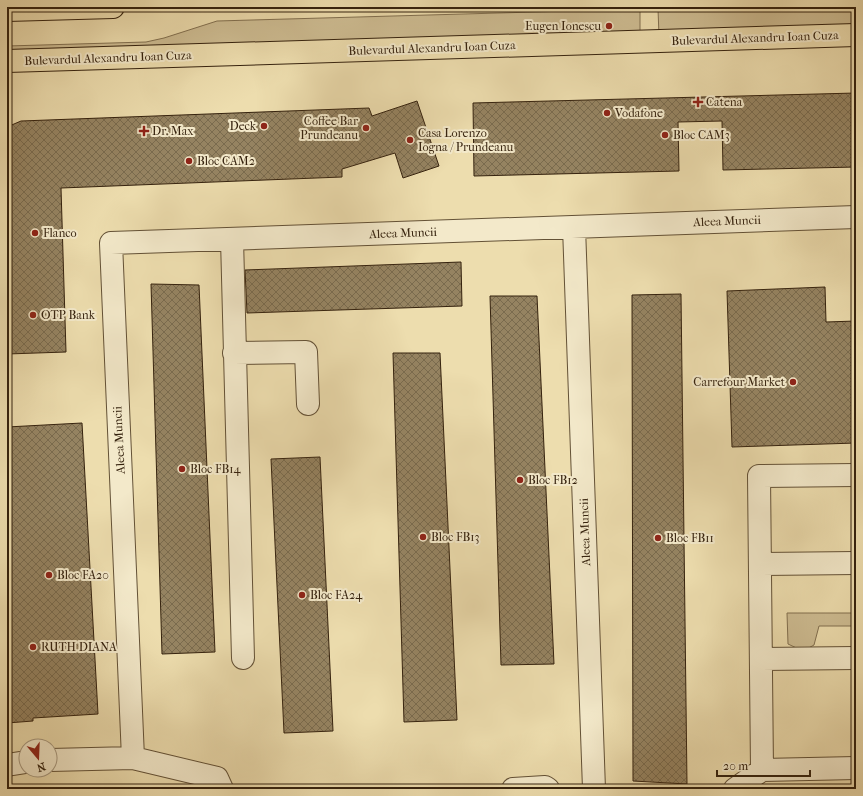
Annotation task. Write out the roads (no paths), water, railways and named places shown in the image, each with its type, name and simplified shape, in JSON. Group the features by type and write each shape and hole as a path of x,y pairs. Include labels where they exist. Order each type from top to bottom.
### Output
{"main road":[{"path":"7,10 113,7"},
{"name":"Bulevardul Alexandru Ioan Cuza","path":"7,61 856,35"}],"street":[{"name":"Aleea Muncii","path":"133,758 111,243 856,217"},
{"name":"Aleea Muncii","path":"574,227 594,789"},
{"path":"232,239 243,658"},
{"path":"234,353 306,352 308,404"},
{"path":"762,770 759,476 856,475"},
{"path":"760,564 856,563"},
{"path":"760,659 856,658"},
{"path":"58,760 133,758 217,778 222,789"},
{"path":"7,765 18,763"},
{"path":"735,789 762,770 856,768"},
{"path":"514,789 548,789"}],"place":[{"name":"Eugen Ionescu","path":"609,26"},
{"name":"Catena","path":"698,102"},
{"name":"Vodafone","path":"607,113"},
{"name":"Deck","path":"264,126"},
{"name":"Coffee Bar Prundeanu","path":"366,128"},
{"name":"Dr. Max","path":"144,131"},
{"name":"Bloc CAM3","path":"665,135"},
{"name":"Casa Lorenzo Iogna / Prundeanu","path":"410,140"},
{"name":"Bloc CAM2","path":"189,161"},
{"name":"Flanco","path":"35,233"},
{"name":"OTP Bank","path":"33,315"},
{"name":"Carrefour Market","path":"793,382"},
{"name":"Bloc FB14","path":"182,469"},
{"name":"Bloc FB12","path":"520,480"},
{"name":"Bloc FB13","path":"423,537"},
{"name":"Bloc FB11","path":"658,538"},
{"name":"Bloc FA20","path":"49,575"},
{"name":"Bloc FA24","path":"302,595"},
{"name":"RUTH DIANA","path":"33,647"}]}
